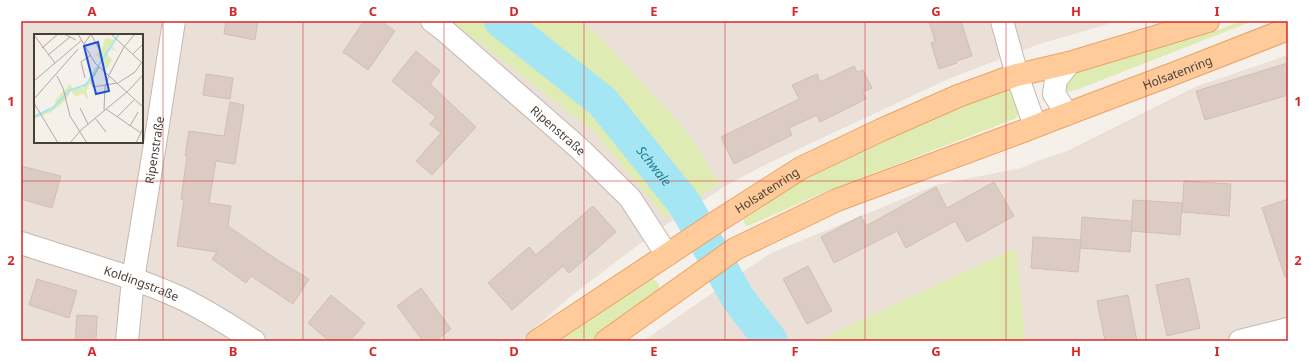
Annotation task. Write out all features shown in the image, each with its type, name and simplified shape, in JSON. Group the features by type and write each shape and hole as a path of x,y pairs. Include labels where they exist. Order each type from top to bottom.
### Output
{"main road":[{"name":"Holsatenring","path":"538,341 718,221 801,168 958,96 1017,75 1068,63 1208,21"},
{"name":"Holsatenring","path":"606,341 735,249 837,200 1178,72 1288,29"}],"street":[{"name":"Ripenstraße","path":"127,341 133,279 174,21"},
{"name":"Ripenstraße","path":"432,21 580,149 630,198 675,250"},
{"path":"1002,21 1017,75 1035,126"},
{"path":"1066,114 1054,94 1056,80 1068,63"},
{"name":"Koldingstraße","path":"21,243 133,279 183,300 254,341"},
{"path":"1240,341 1288,330"}],"shaded area":[{"path":"21,21 1118,21 1037,45 946,80 769,163 727,185 658,230 571,296 520,341 21,341"},
{"path":"1288,55 1288,341 643,341 769,254 936,185 1021,168 1067,151 1195,87"}],"green space":[{"path":"452,21 577,21 594,31 684,128 720,183 666,218 594,132"},
{"path":"1240,21 1253,21 1076,90 1067,92 1065,89 1068,80 1076,71 1221,29"},
{"path":"1009,89 1012,91 1019,112 1017,117 1014,119 820,194 750,225 746,226 744,223 743,216 783,190 832,164 964,103"},
{"path":"1016,248 1025,341 816,341"},
{"path":"652,279 659,285 659,293 638,311 595,341 557,341 647,280"}],"building":[{"path":"226,21 258,21 255,40 224,34"},
{"path":"364,21 381,21 395,31 368,70 343,52"},
{"path":"929,21 961,21 972,56 956,61 957,63 939,69 931,43 935,41"},
{"path":"416,51 440,71 430,84 476,127 432,175 416,161 441,133 430,124 436,117 392,81"},
{"path":"1288,63 1288,95 1205,120 1196,91"},
{"path":"854,66 857,72 863,70 872,88 863,92 866,99 820,122 817,115 789,128 792,135 734,164 721,137 799,99 792,85 817,74 820,82"},
{"path":"206,74 233,78 230,99 203,95"},
{"path":"230,102 244,105 235,164 216,161 209,203 231,206 228,226 279,261 309,279 293,304 251,276 246,283 212,259 217,252 177,246 184,200 181,199 189,131 224,136"},
{"path":"21,166 61,176 52,208 21,199"},
{"path":"1184,181 1231,184 1229,216 1182,212"},
{"path":"994,182 1014,216 967,242 955,221 906,248 897,231 834,263 821,237 861,216 866,226 936,187 947,208"},
{"path":"1288,199 1288,276 1285,277 1262,208"},
{"path":"1133,200 1182,203 1180,235 1131,231"},
{"path":"593,206 616,232 569,273 563,266 512,310 488,283 529,247 536,255"},
{"path":"1082,217 1132,221 1130,252 1080,248"},
{"path":"1033,237 1081,240 1078,272 1031,268"},
{"path":"808,266 832,311 807,324 783,279"},
{"path":"1189,278 1200,328 1167,336 1156,285"},
{"path":"37,279 77,291 69,318 29,305"},
{"path":"421,288 451,329 435,341 423,341 397,306"},
{"path":"331,295 365,323 350,341 329,341 308,323"},
{"path":"1128,295 1137,341 1105,341 1097,301"},
{"path":"77,315 97,316 96,341 75,341"}],"waterway":[{"name":"Schwale","path":"501,21 603,102 684,203 739,300 771,341"}]}
